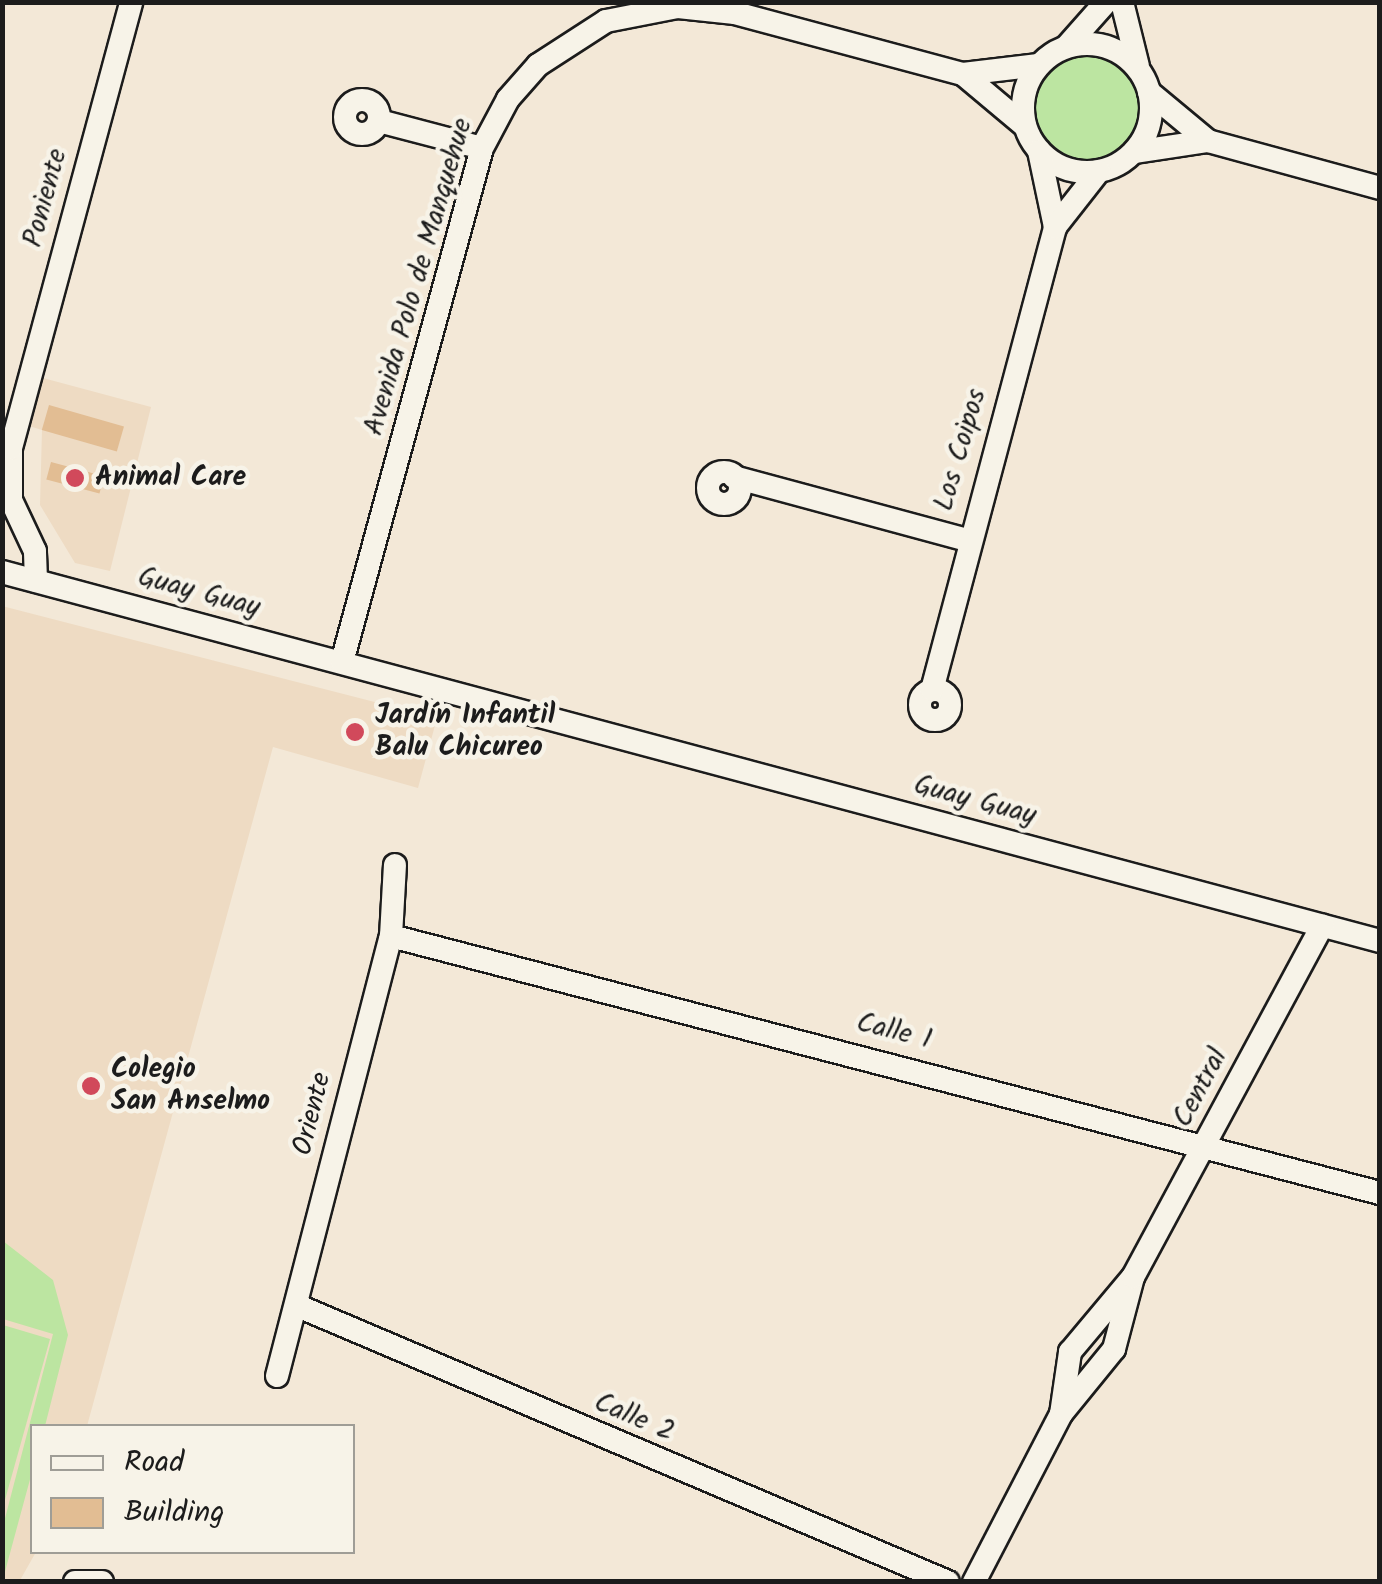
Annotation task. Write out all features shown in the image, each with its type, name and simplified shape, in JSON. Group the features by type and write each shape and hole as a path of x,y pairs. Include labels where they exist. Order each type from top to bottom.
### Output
{"street":[{"name":"Poniente","path":"15,580 20,526 9,488 11,448 131,2"},
{"path":"1106,2 1067,46 1038,65 1024,91 1025,126 1040,152 1067,169 1099,171 1134,152 1208,141 1380,188"},
{"path":"1122,2 1145,83 1149,124 1134,152"},
{"name":"Avenida Polo de Manquehue","path":"342,662 482,148 508,98 538,65 588,30 644,10 724,11 963,74 1038,65"},
{"path":"1067,46 1109,47 1208,141"},
{"name":"Avenida Polo de Manquehue","path":"963,74 1025,126"},
{"path":"379,121 482,148"},
{"name":"Los Coipos","path":"1040,152 1054,227"},
{"name":"Los Coipos","path":"932,690 968,540 1054,227 1099,171"},
{"path":"734,477 968,540"},
{"name":"Guay Guay","path":"15,580 470,708 554,718"},
{"name":"Guay Guay","path":"238,640 342,662 1380,941"},
{"name":"Oriente","path":"277,1376 391,936 395,864"},
{"name":"Central","path":"1060,1414 1070,1352 1133,1277 1322,926"},
{"name":"Calle 1","path":"391,936 1206,1144 1380,1193"},
{"name":"Central","path":"974,1582 1060,1414 1114,1349 1133,1277"},
{"name":"Calle 2","path":"298,1306 948,1582"},
{"path":"75,1582 102,1582"}],"shaded area":[{"path":"43,378 151,407 110,571 75,563 40,505 42,430 29,426"},
{"name":"Colegio San Anselmo","path":"2,606 437,718 418,788 273,747 88,1424 30,1424 30,1554 35,1554 19,1582 2,1581"}],"green space":[{"path":"1086,54 1107,58 1124,70 1136,87 1140,108 1136,129 1124,146 1107,158 1086,162 1065,158 1048,146 1036,129 1032,108 1036,87 1048,70 1065,58"},
{"path":"3,1241 53,1280 68,1335 46,1424 30,1424 30,1479 3,1579 3,1526 53,1334 3,1319"},
{"path":"2,1325 50,1339 3,1507"}],"building":[{"path":"49,405 124,426 117,451 42,430"},
{"name":"Animal Care","path":"51,462 104,476 99,494 46,479"}],"place":[{"name":"Animal Care","path":"75,478"},
{"name":"Jardín Infantil Balu Chicureo","path":"355,732"},
{"name":"Colegio San Anselmo","path":"91,1086"}]}
